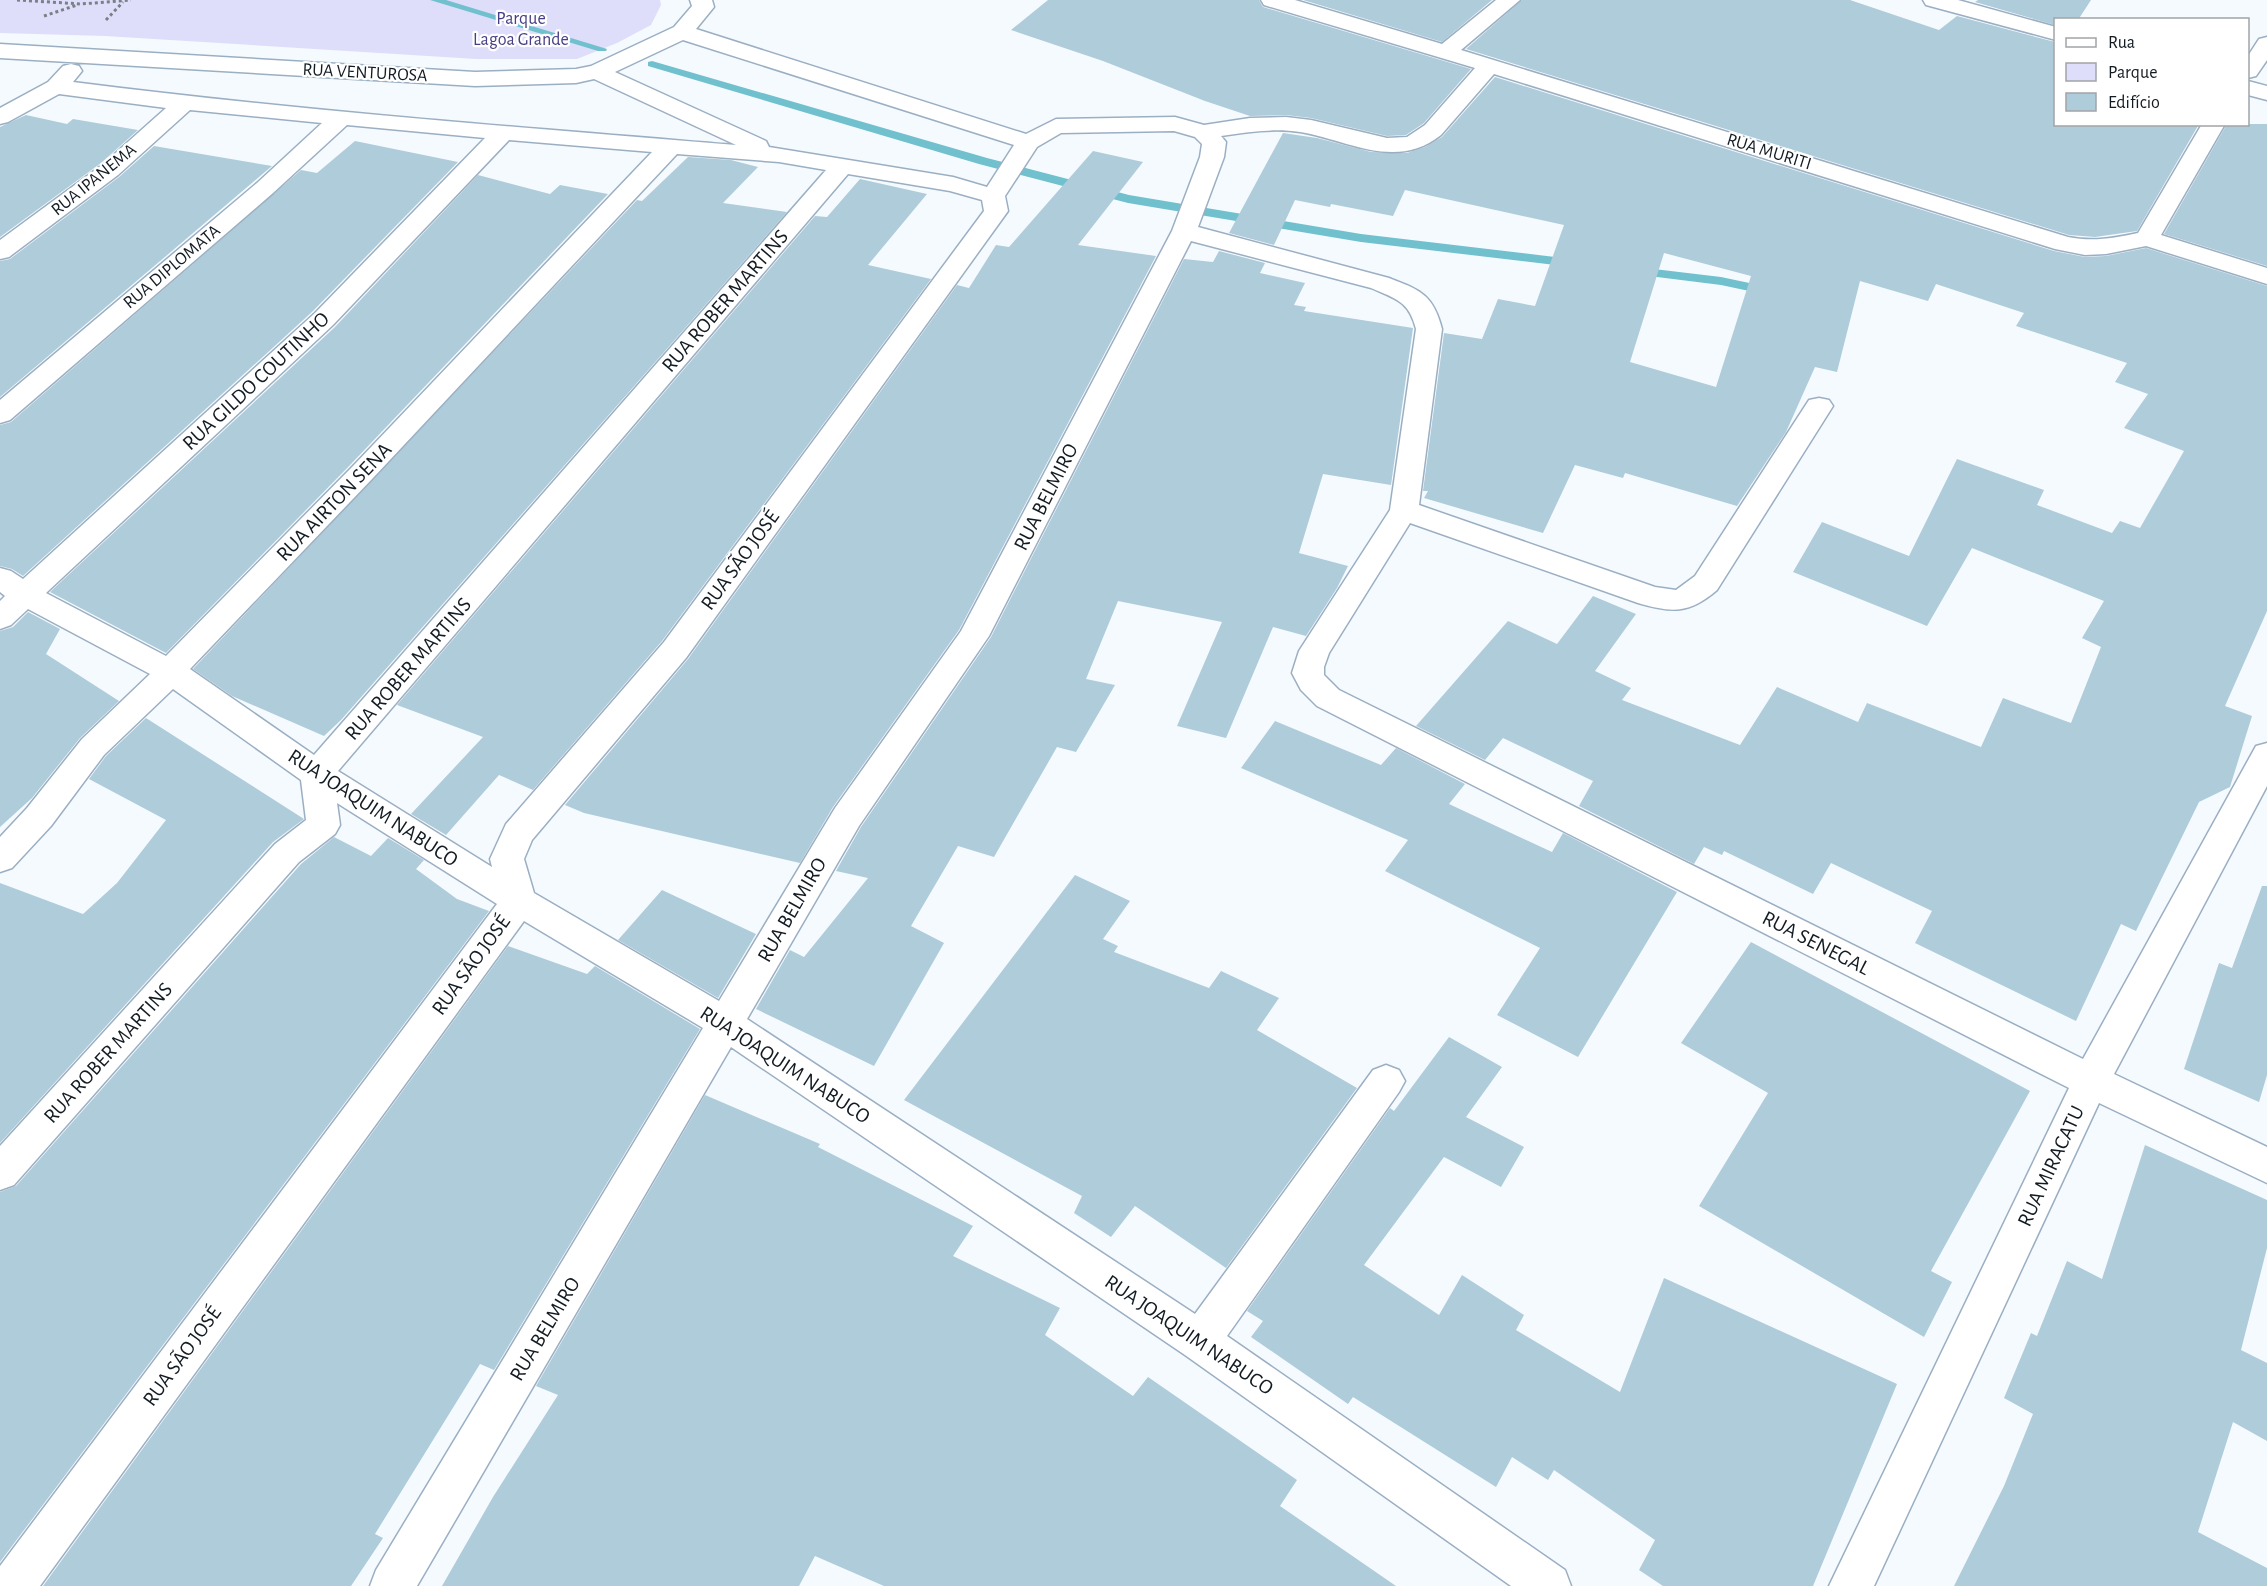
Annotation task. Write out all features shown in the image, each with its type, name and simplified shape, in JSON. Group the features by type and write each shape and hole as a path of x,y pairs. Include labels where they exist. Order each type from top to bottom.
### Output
{"street":[{"name":"RUA VENTUROSA","path":"0,51 475,79 576,76 597,72 682,32 703,7 701,0"},
{"name":"RUA MURITI","path":"1272,0 2064,244 2085,248 2106,247 2147,238 2267,276"},
{"path":"1444,53 1509,0"},
{"path":"1934,0 2054,34"},
{"path":"682,32 1028,142"},
{"path":"2249,68 2267,44"},
{"path":"0,117 56,87 87,55"},
{"path":"56,87 184,103 503,133 779,155 953,183 993,196 1028,142 1056,126 1175,124 1203,132 1262,123 1298,125 1390,146 1414,143 1432,132 1489,65"},
{"path":"597,72 779,155"},
{"path":"2249,88 2267,93"},
{"name":"RUA IPANEMA","path":"0,252 110,170 184,103"},
{"name":"RUA DIPLOMATA","path":"0,414 265,188 342,117"},
{"path":"2147,238 2213,126"},
{"name":"RUA BELMIRO","path":"392,1586 847,817 974,636 1184,231 1212,157 1214,142 1203,132"},
{"name":"RUA GILDO COUTINHO","path":"9,597 324,319 503,133"},
{"name":"RUA AIRTON SENA","path":"0,859 39,817 93,747 159,687 170,671 363,472 670,147"},
{"name":"RUA ROBER MARTINS","path":"0,1173 287,854 323,825 317,774 843,165"},
{"name":"RUA SÃO JOSÉ","path":"13,1586 519,901 507,859 518,833 675,650 996,211 993,196"},
{"path":"1184,231 1380,283 1407,294 1424,309 1429,329 1404,510 1649,596 1672,601 1688,599 1706,583 1819,406"},
{"name":"RUA SENEGAL","path":"1404,510 1306,666 1308,679 1328,698 2091,1081 2267,1166"},
{"name":"RUA JOAQUIM NABUCO","path":"9,597 170,671 317,774 519,901 726,1024 1200,1341 1549,1586"},
{"name":"RUA MIRACATU","path":"1851,1586 2091,1081 2267,756"},
{"path":"1200,1341 1386,1081"}],"path":[{"path":"17,0 81,4 131,0"}],"green space":[{"name":"Parque Lagoa Grande","path":"0,0 660,0 661,5 651,25 617,43 577,59 476,59 105,36 0,33"}],"building":[{"path":"1048,0 1259,0 1263,7 1471,69 1424,123 1406,135 1387,136 1311,118 1286,115 1250,116 1103,61 1011,30"},
{"path":"1303,0 1492,0 1442,42"},
{"path":"1522,0 1850,0 1939,30 1957,16 2054,42 2054,126 2198,126 2137,231 2095,237 2069,235 1466,49"},
{"path":"1978,0 2091,0 2079,18 2054,18 2054,25 1975,2"},
{"path":"1495,77 2054,251 2085,257 2106,256 2146,248 2267,286 2267,611 2225,706 2252,716 2230,787 2199,802 2136,931 2121,924 2076,1021 1915,943 1932,911 1831,863 1813,894 1724,851 1722,855 1704,847 1694,864 1579,806 1593,781 1503,738 1485,760 1416,726 1508,621 1557,644 1593,596 1636,614 1595,671 1631,688 1622,700 1740,745 1777,687 1858,722 1867,703 1981,747 2003,698 2071,723 2101,647 2082,638 2104,601 1972,548 1927,626 1793,572 1822,522 1909,556 1957,459 2044,490 2037,505 2112,533 2120,521 2140,528 2184,451 2124,428 2148,394 2115,382 2127,363 2016,326 2024,313 1936,284 1928,301 1860,281 1837,372 1815,367 1786,432 1737,506 1625,473 1623,478 1575,465 1543,533 1424,498 1428,491 1423,491 1444,333 1482,339 1498,299 1535,306 1564,225 1405,190 1393,216 1331,204 1330,207 1295,200 1274,245 1229,233 1283,133 1317,138 1371,152 1407,153 1425,147 1442,137","holes":["1664,253 1751,276 1716,387 1630,362"]},
{"path":"26,115 67,124 73,119 138,130 101,163 0,237 0,127"},
{"path":"2267,124 2267,266 2164,234 2226,126"},
{"path":"355,141 458,162 313,311 23,576 12,569 0,566 0,425 11,422 301,170 317,173"},
{"path":"154,146 272,166 0,397 0,261 10,259 119,177"},
{"path":"1093,151 1143,162 1078,245 1156,256 959,630 833,807 800,863 584,813 565,805 688,659 957,285 969,288 996,245 1009,247"},
{"path":"688,157 731,160 758,167 723,203 787,212 341,720 324,736 232,696 193,669 637,200 642,201"},
{"path":"478,175 550,194 560,185 608,194 351,464 166,653 50,592 335,327"},
{"path":"860,179 927,194 868,265 931,279 662,641 533,790 499,775 446,835 411,814 483,737 397,705 815,216 827,217"},
{"path":"1219,251 1265,263 1260,273 1305,283 1294,305 1306,307 1304,311 1413,328 1391,485 1323,474 1299,553 1348,566 1337,588 1306,636 1273,627 1226,738 1177,726 1222,622 1118,601 1086,679 1115,685 1076,752 1057,747 994,857 958,846 911,926 944,943 874,1066 756,1009 790,950 804,957 868,878 836,871 861,827 991,637 1184,259 1213,262"},
{"path":"28,612 60,629 46,654 119,701 80,738 32,798 0,827 0,631 13,627"},
{"path":"146,718 304,819 273,842 0,1143 0,883 83,914 117,883 166,820 89,779 106,756"},
{"path":"1275,721 1381,765 1396,748 1465,784 1449,804 1552,852 1563,833 1677,892 1578,1057 1497,1015 1540,948 1385,871 1408,840 1241,768"},
{"path":"334,837 371,856 388,838 424,860 416,869 457,899 489,911 0,1562 0,1192 16,1186 301,864"},
{"path":"1075,875 1130,901 1103,939 1118,946 1114,952 1209,988 1221,971 1279,998 1257,1030 1357,1088 1226,1268 1135,1206 1111,1237 1074,1213 1082,1196 904,1100"},
{"path":"2262,886 2267,886 2267,1075 2259,1102 2184,1069 2219,963 2232,968"},
{"path":"662,890 756,934 718,998 618,940"},
{"path":"1751,942 2030,1091 1931,1271 1952,1282 1924,1337 1699,1206 1768,1093 1681,1043"},
{"path":"508,946 587,974 595,966 700,1029 494,1370 480,1364 375,1534 383,1538 351,1586 43,1586"},
{"path":"1449,1037 1502,1067 1466,1117 1524,1147 1501,1187 1444,1157 1364,1265 1439,1315 1462,1275 1524,1315 1516,1330 1620,1392 1664,1278 1897,1384 1813,1586 1663,1586 1639,1570 1655,1540 1554,1470 1548,1480 1512,1457 1496,1487 1353,1397 1348,1404 1251,1337 1263,1321 1247,1311 1390,1108 1394,1111"},
{"path":"705,1095 820,1144 818,1147 973,1226 953,1256 1060,1308 1045,1335 1133,1396 1148,1377 1297,1480 1280,1506 1396,1586 884,1586 815,1556 799,1586 442,1586 493,1497 558,1395 536,1386"},
{"path":"2145,1145 2267,1200 2267,1248 2241,1350 2267,1363 2267,1441 2233,1422 2198,1532 2267,1568 2267,1586 1954,1586 2004,1486 2033,1414 2004,1398 2031,1333 2037,1336 2067,1261 2102,1279"}],"waterway":[{"path":"435,0 602,49"},
{"path":"652,64 983,161 1128,199 1361,238 1572,263"},
{"path":"1637,271 1721,281 1768,291"}]}
